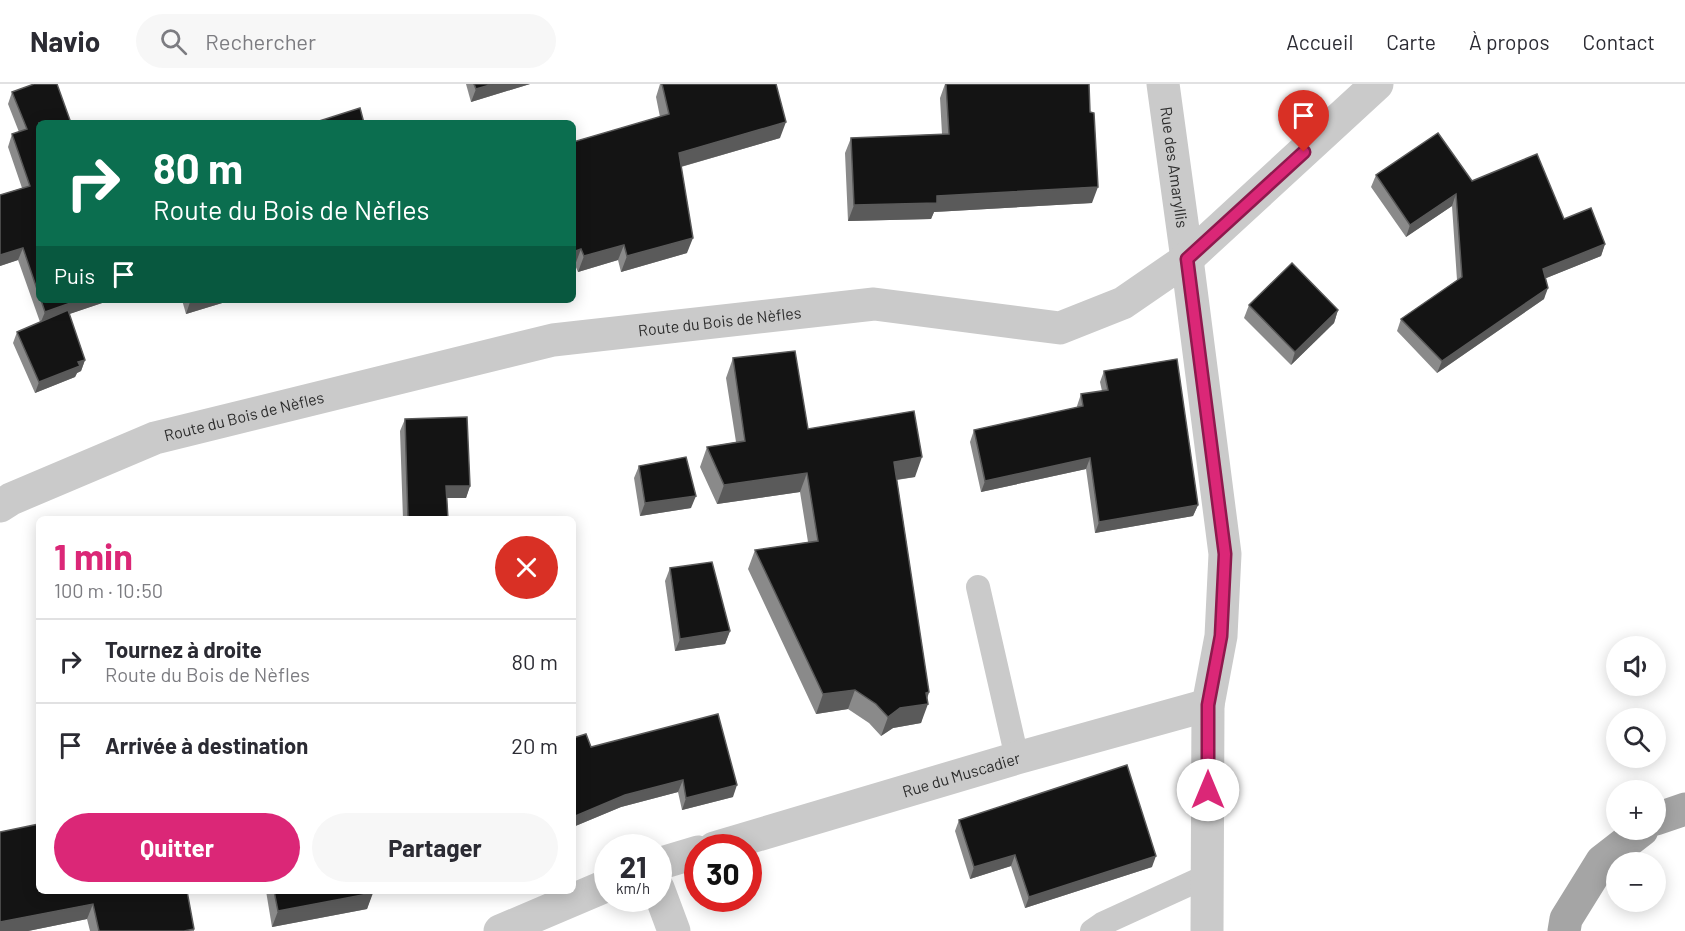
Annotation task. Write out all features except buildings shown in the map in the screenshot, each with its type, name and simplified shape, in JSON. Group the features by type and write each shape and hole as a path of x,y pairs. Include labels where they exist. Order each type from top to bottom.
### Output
{"main road":[{"path":"1666,816 1685,809"},
{"path":"1564,931 1566,919 1602,861 1629,840"}],"street":[{"name":"Rue des Amaryllis","path":"1163,84 1225,554 1221,636 1208,705 1207,931"},
{"name":"Route du Bois de Nèfles","path":"0,507 11,499 155,438 553,340 874,304 1060,328 1123,303 1187,259 1377,84"},
{"name":"Rue du Muscadier","path":"761,834 1017,758 1208,705"},
{"path":"500,931 594,891"},
{"path":"667,912 674,931"}],"lane":[{"path":"978,587 1017,758"},
{"path":"1092,931 1102,924 1207,876"}],"route":[{"path":"1208,790 1208,705 1221,636 1225,554 1187,259 1304,152"}]}
